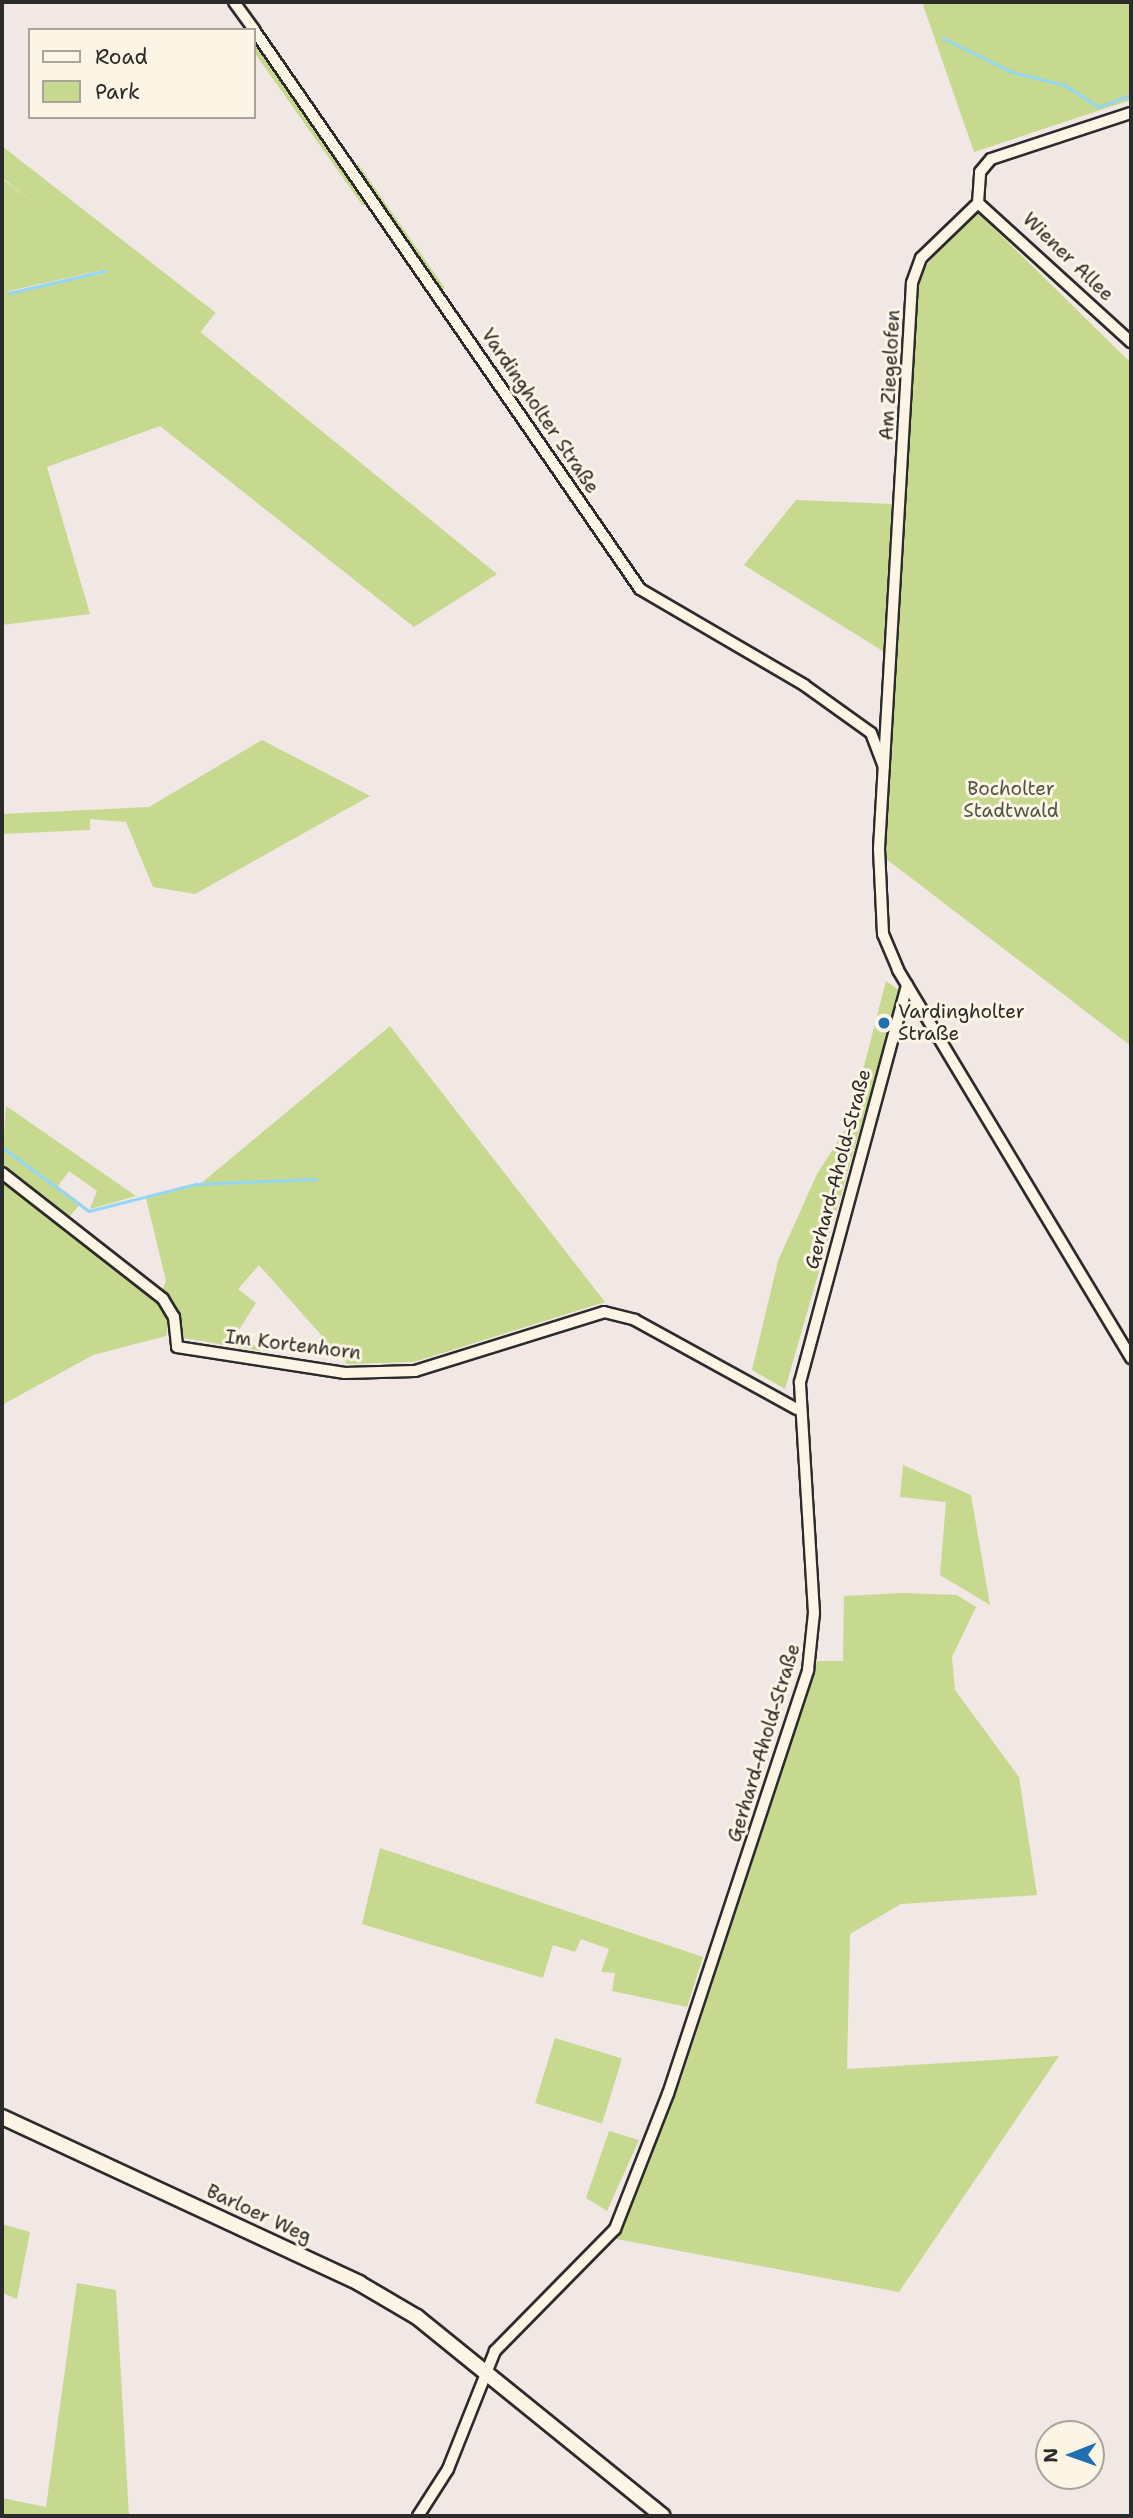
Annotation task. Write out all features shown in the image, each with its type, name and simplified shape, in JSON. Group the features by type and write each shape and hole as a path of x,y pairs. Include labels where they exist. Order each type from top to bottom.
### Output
{"street":[{"name":"Vardingholter Straße","path":"234,2 253,28"},
{"name":"Vardingholter Straße","path":"256,33 640,589 804,685 870,733"},
{"path":"978,203 980,172 991,159 1131,113"},
{"name":"Wiener Allee","path":"978,203 1131,342"},
{"name":"Am Ziegelofen","path":"886,771 914,269 978,203"},
{"path":"888,730 870,733 886,771 879,895 886,943 907,985 1131,1358"},
{"name":"Gerhard-Ahold-Straße","path":"487,2369 495,2351 615,2229 773,1781 814,1645 797,1409 907,985"},
{"name":"Im Kortenhorn","path":"2,1173 163,1299 174,1317 177,1347 345,1373 415,1371 604,1312 635,1320 797,1409"},
{"name":"Barloer Weg","path":"2,2117 359,2283 487,2369 655,2514"},
{"path":"418,2516 448,2469 487,2369"}],"green space":[{"path":"922,2 1131,2 1131,100 974,152"},
{"path":"256,40 367,202 363,206 256,55"},
{"path":"2,146 216,313 200,333 2,178"},
{"path":"358,164 445,288 441,291 354,167"},
{"path":"2,179 117,264 497,574 414,627 160,426 47,467 90,614 2,625","holes":["103,270 106,273 8,292"]},
{"name":"Bocholter Stadtwald","path":"975,210 1131,363 1131,1046 885,858 917,276"},
{"path":"796,500 892,504 886,653 744,565"},
{"path":"262,740 370,796 195,894 153,887 126,822 90,819 90,830 2,834 2,814 149,807"},
{"path":"886,981 900,991 785,1389 752,1370 778,1261 817,1174 849,1124"},
{"path":"390,1026 605,1302 414,1362 347,1364 259,1265 238,1289 256,1303 237,1333 261,1351 184,1338 176,1307 162,1291 166,1281 146,1198 199,1185"},
{"path":"6,1106 136,1196 90,1209 97,1191 69,1171 58,1186 81,1203 70,1216 2,1166"},
{"path":"2,1180 161,1306 169,1323 166,1336 93,1355 2,1405"},
{"path":"903,1465 971,1495 990,1605 940,1575 946,1502 900,1497"},
{"path":"903,1593 957,1595 976,1607 952,1657 955,1690 1019,1777 1037,1895 901,1904 850,1934 847,2069 1059,2056 899,2292 616,2239 681,2080 817,1661 843,1661 844,1596"},
{"path":"380,1848 703,1957 687,2007 612,1991 615,1973 601,1972 609,1949 581,1939 575,1952 553,1945 543,1978 362,1924"},
{"path":"555,2038 622,2058 602,2123 535,2103"},
{"path":"609,2131 639,2140 607,2211 586,2198"},
{"path":"2,2224 30,2232 17,2299 2,2293"},
{"path":"77,2283 116,2290 129,2516 2,2516 2,2498 46,2507"}],"waterway":[{"path":"943,38 1012,72 1065,85 1099,107 1131,95"},
{"path":"9,293 104,271"},
{"path":"2,1147 89,1211 196,1184 316,1179"}],"place":[{"name":"Vardingholter Straße","path":"884,1023"}]}
